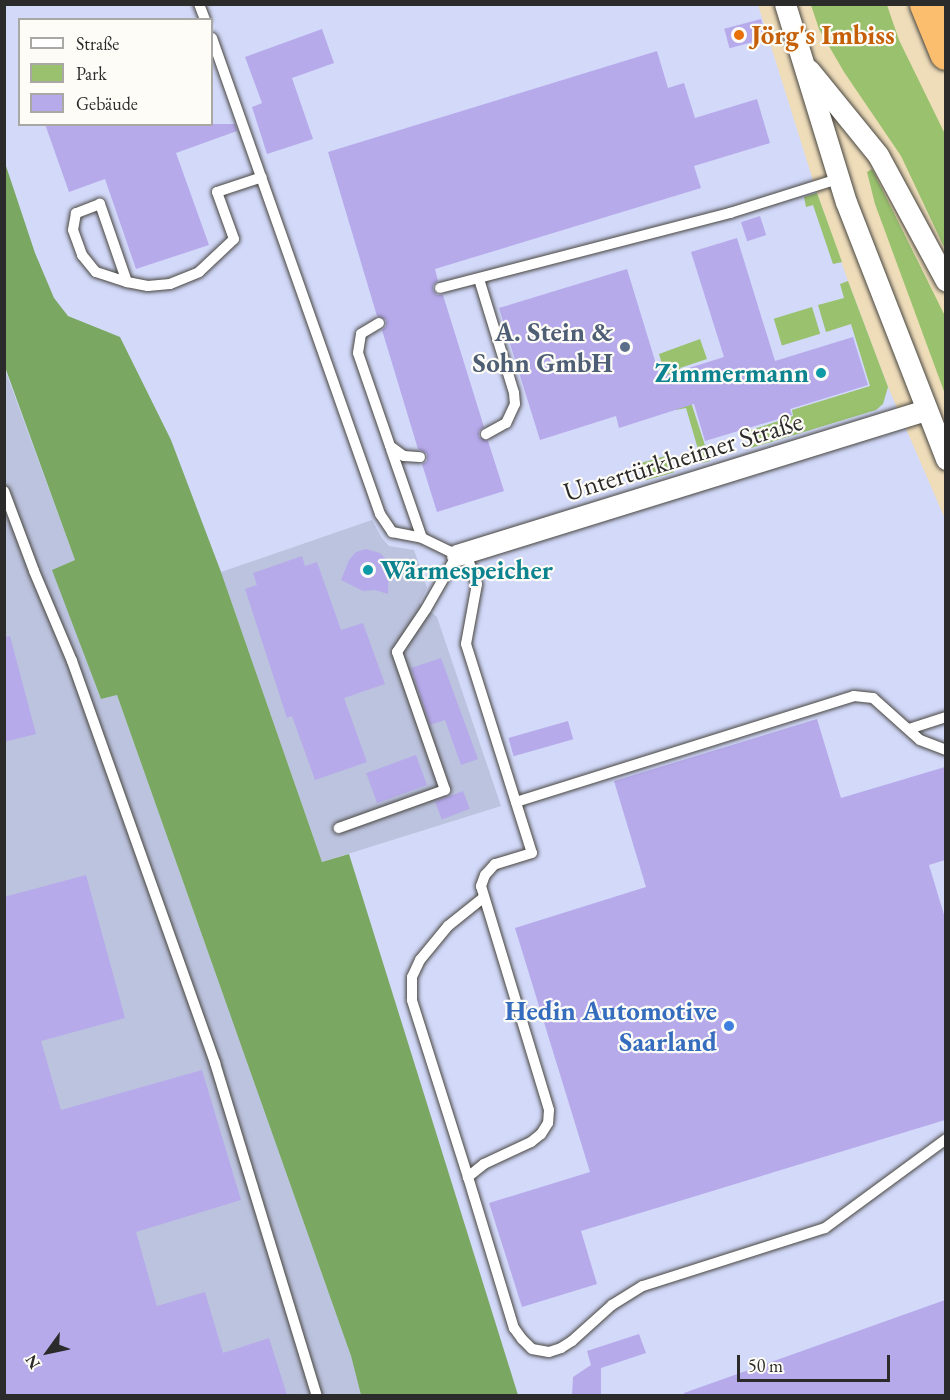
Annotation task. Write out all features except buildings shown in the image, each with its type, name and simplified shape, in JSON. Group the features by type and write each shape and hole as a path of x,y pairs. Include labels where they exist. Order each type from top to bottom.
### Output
{"highway":[{"path":"926,4 945,53"}],"street":[{"path":"785,4 838,179 945,459"},
{"path":"803,63 878,155 945,281"},
{"name":"Untertürkheimer Straße","path":"461,554 926,410"}],"lane":[{"path":"213,41 380,514 392,532 422,538 461,554 477,584 466,644 532,853 495,864 485,875 481,886 549,1110 548,1123 541,1134 531,1142 474,1170 468,1177"},
{"path":"127,282 100,204 76,213 73,230 82,255 96,272 127,282 148,286 170,284 199,272 234,239 218,192 262,177"},
{"path":"440,288 730,213 838,179"},
{"path":"479,279 514,393 514,404 506,423 486,434"},
{"path":"380,323 361,334 358,353 422,538"},
{"path":"390,446 404,456 420,457"},
{"path":"4,491 34,571 72,661 215,1063 317,1395"},
{"path":"339,828 445,790 397,652 461,554"},
{"path":"516,802 854,696 873,698 920,740 945,750"},
{"path":"909,729 945,717"},
{"path":"483,898 448,926 420,960 412,977 412,1000 514,1328 532,1349 549,1352 572,1341 612,1305 643,1286 825,1228 945,1139"}],"shaded area":[{"path":"5,5 758,5 817,193 848,281 888,387 945,519 945,1395 5,1396"},
{"path":"4,367 75,560 53,570 101,699 117,695 351,1356 361,1395 5,1395"},
{"path":"372,520 389,546 414,550 427,588 419,603 437,617 501,806 322,862 221,572"}],"green space":[{"path":"811,5 887,5 899,40 945,134 945,249 901,156 844,72 819,29"},
{"path":"5,163 35,253 54,298 68,316 120,337 171,440 221,572 322,862 349,854 518,1395 361,1395 351,1356 117,695 101,699 52,570 75,560 5,367"},
{"path":"872,169 945,316 945,394 875,204 867,172"},
{"path":"817,193 842,262 833,264 813,205 806,207 804,197"},
{"path":"848,281 888,387 883,404 876,410 751,448 746,432 793,416 792,410 870,386 851,324 826,332 818,305 844,298 840,284"},
{"path":"812,307 820,334 782,345 774,319"},
{"path":"700,339 707,359 680,368 710,461 702,463 686,408 676,410 659,354"},
{"path":"669,455 674,472 645,481 640,463"}],"place":[{"name":"Jörg's Imbiss","path":"739,35"},
{"name":"A. Stein & Sohn GmbH","path":"625,347"},
{"name":"Zimmermann","path":"821,373"},
{"name":"Wärmespeicher","path":"368,570"},
{"name":"Hedin Automotive Saarland","path":"729,1026"}]}
